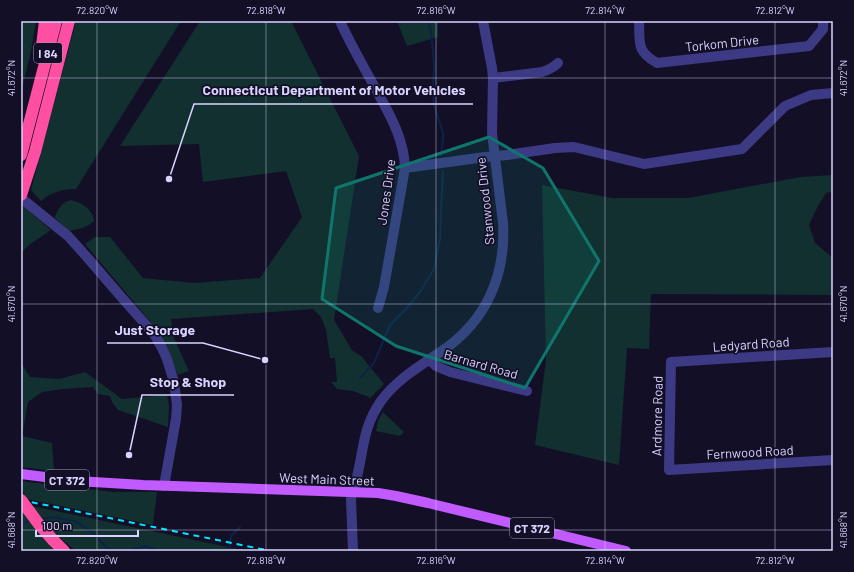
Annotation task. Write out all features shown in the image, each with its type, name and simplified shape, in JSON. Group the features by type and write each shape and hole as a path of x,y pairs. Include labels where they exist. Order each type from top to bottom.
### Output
{"highway":[{"path":"40,85 39,67 45,21"},
{"name":"I 84","path":"21,156 56,21"},
{"path":"22,198 69,21"},
{"path":"21,500 38,523 64,551"}],"main road":[{"name":"West Main Street","path":"21,474 114,484 378,494 408,498 626,551"}],"street":[{"name":"Jones Drive","path":"340,21 394,124 403,147 405,168 384,287 378,308"},
{"name":"Stanwood Drive","path":"353,551 351,505 352,492 357,481 366,432 372,416 384,396 395,385 412,371 450,345 469,328 487,302 498,276 504,236 492,133 493,78 491,58 482,21"},
{"name":"Torkom Drive","path":"639,21 640,47 647,57 658,63 809,46 823,29 823,21"},
{"path":"493,78 542,72 558,63"},
{"path":"405,168 554,148 574,147 644,164 742,149 785,106 811,94 833,93"},
{"path":"22,198 74,242 147,326 156,337 162,348 171,370 177,405 176,419 164,486"},
{"name":"Ledyard Road","path":"672,362 833,352"},
{"name":"Barnard Road","path":"429,359 436,366 450,372 527,391"},
{"name":"Ardmore Road","path":"669,470 672,362"},
{"name":"Fernwood Road","path":"669,470 833,460"}],"highlighted area":[{"path":"489,137 543,168 599,261 525,388 396,346 322,299 336,188"}],"green space":[{"path":"21,21 36,21 31,51 21,93"},
{"path":"76,21 181,21 76,189 57,192 49,195 41,201 31,190"},
{"path":"200,21 291,21 359,156 334,320 352,350 362,357 384,384 369,399 369,397 353,391 337,389 331,382 337,382 335,358 330,358 326,330 321,317 313,309 171,319 174,338 189,371 178,375 154,326 85,244 95,237 110,237 143,278 194,283 260,278 302,217 286,171 203,182 199,144 120,146"},
{"path":"397,21 438,21 438,37 407,46"},
{"path":"833,175 833,191 826,193 809,225 815,243 833,258 833,295 651,294 649,349 627,348 619,465 535,445 546,360 542,185 612,198 688,198 800,177"},
{"path":"71,200 86,207 92,213 94,221 85,227 69,231 55,218 60,206"},
{"path":"23,206 51,230 29,245 21,253 21,213"},
{"path":"21,363 30,377 59,379 85,372 122,399 167,395 169,407 168,427 118,410 112,402 110,396 98,394 93,387 42,392 28,402 22,436 52,443 54,471 21,467"},
{"path":"383,412 404,432 400,436 376,431 378,421"},
{"path":"21,481 113,492 157,492 153,525 27,499 21,488"},
{"path":"32,506 242,551 76,551 57,536"},
{"path":"21,507 59,551 21,551"}],"waterway":[{"path":"428,21 431,31 434,64 434,105 443,133 441,155"},
{"path":"360,378 374,363 390,325 420,292 434,269 440,239 443,171"},
{"path":"41,519 53,517 74,521 91,531 104,545 113,551"},
{"path":"21,523 31,521"},
{"path":"229,551 231,536 240,527"},
{"path":"127,551 146,546 158,551"}],"railway":[{"path":"21,500 271,551"}],"place":[{"name":"Connecticut Department of Motor Vehicles","path":"169,179"},
{"name":"Just Storage","path":"265,360"},
{"name":"Stop & Shop","path":"129,455"}]}
